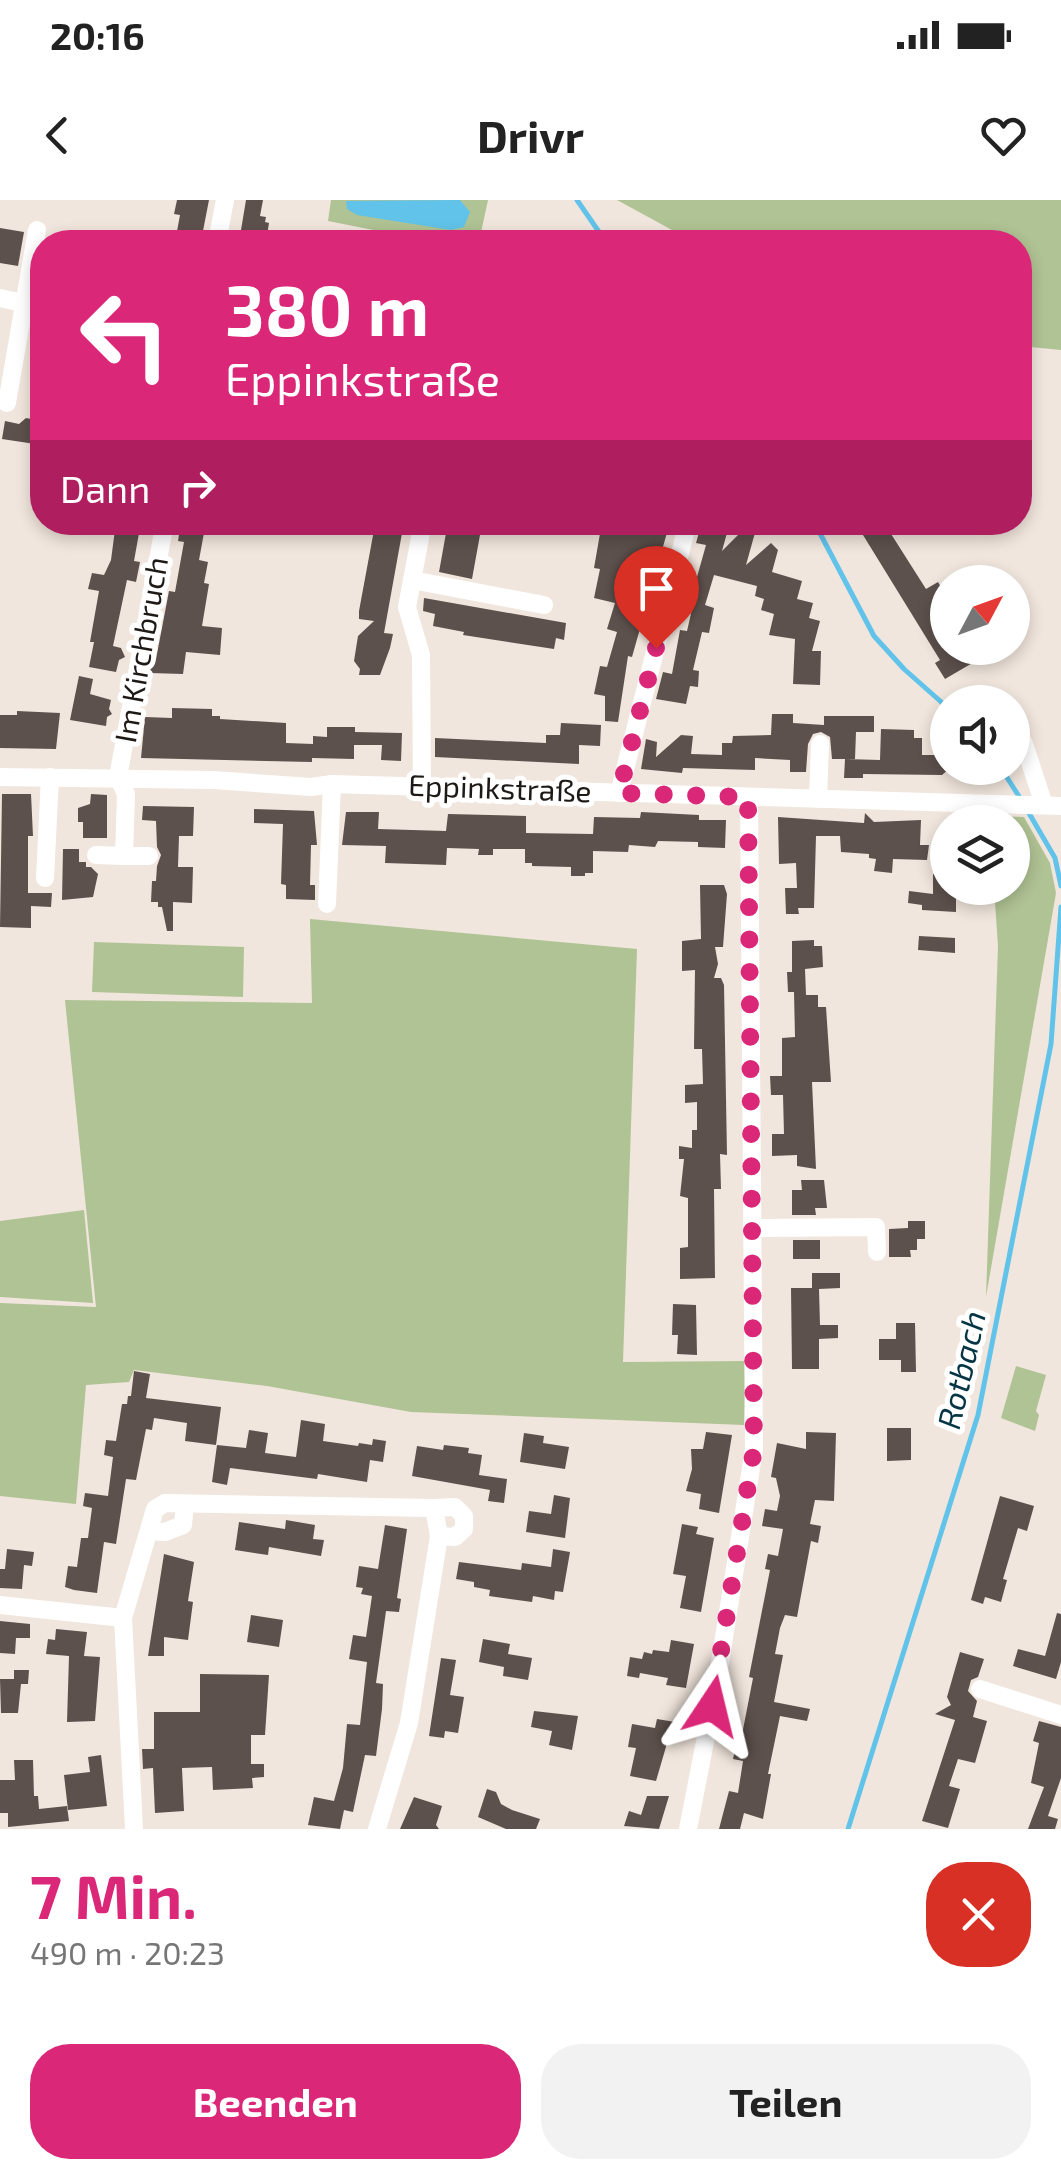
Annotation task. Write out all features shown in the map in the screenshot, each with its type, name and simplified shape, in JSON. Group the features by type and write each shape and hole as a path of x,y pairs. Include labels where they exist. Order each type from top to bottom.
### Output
{"street":[{"path":"219,230 225,200"},
{"path":"8,403 30,267"},
{"path":"0,298 23,304"},
{"name":"Im Kirchbruch","path":"118,777 163,535"},
{"path":"421,535 407,607 421,655 422,787"},
{"path":"619,793 685,535"},
{"path":"412,580 544,606"},
{"path":"818,799 820,744"},
{"path":"1030,759 1049,806"},
{"name":"Eppinkstraße","path":"0,776 1049,806"},
{"path":"45,878 50,777"},
{"path":"118,777 126,794 124,856"},
{"path":"326,904 332,784"},
{"path":"688,1829 715,1692 754,1449 748,797"},
{"path":"96,854 149,856"},
{"path":"753,1228 876,1227 877,1252"},
{"path":"134,1829 123,1618 150,1530 165,1532 184,1525 185,1504 454,1508 466,1520 459,1535 438,1536"},
{"path":"377,1829 410,1723 438,1536 434,1508"},
{"path":"0,1605 123,1618"},
{"path":"980,1689 1061,1715"}],"green space":[{"path":"331,200 488,200 482,230 373,230 328,221"},
{"path":"617,200 1061,200 1061,350 1032,347 1032,230 672,230"},
{"path":"1030,828 1050,863 1056,893 986,1297 998,946 995,905 1030,905"},
{"path":"310,919 637,949 623,1362 746,1361 744,1425 411,1412 267,1386 134,1370 129,1382 86,1385 76,1504 0,1496 0,1303 96,1307 65,1000 312,1003"},
{"path":"94,942 244,947 243,997 92,992"},
{"path":"84,1210 93,1303 0,1297 0,1221"},
{"path":"1016,1366 1046,1375 1035,1431 1001,1418"}],"water":[{"path":"460,200 470,212 464,227 451,230 357,215 347,209 346,201"}],"building":[{"path":"177,200 209,200 203,230 177,230 180,215 174,214"},
{"path":"246,200 263,200 260,216 266,217 268,230 241,230"},
{"path":"0,228 24,232 18,266 0,263"},
{"path":"30,419 30,443 2,439 5,421 19,424"},
{"path":"114,535 139,535 134,561 140,562 136,582 127,580 113,646 121,648 125,657 119,660 116,672 89,667 99,591 88,589 92,573 104,575 111,560"},
{"path":"179,535 204,535 199,560 208,562 204,583 209,584 202,626 222,628 220,655 186,652 183,674 150,673 169,591 175,592 184,542 178,541"},
{"path":"373,535 402,535 384,633 393,634 380,675 359,675 354,661 358,636 374,621 359,619"},
{"path":"446,535 480,535 472,579 439,572"},
{"path":"600,535 666,535 632,657 628,656 618,722 605,721 605,696 594,694 600,666 607,667 617,632 607,629 615,603 594,598 600,569 594,568"},
{"path":"698,535 726,535 722,551 738,535 754,535 746,565 771,543 778,550 772,572 802,581 797,599 813,603 809,618 820,621 812,651 821,651 820,685 793,684 795,639 769,635 774,614 761,610 764,599 755,596 757,586 714,575 705,605 714,608 709,633 702,632 693,670 699,671 698,687 690,686 686,704 656,699 663,672 672,674 680,630 687,631 693,605 681,602 689,575 697,577 706,545 696,543"},
{"path":"863,535 892,535 926,589 930,587 930,644"},
{"path":"424,598 566,623 564,640 556,638 554,649 463,635 464,632 433,626 435,614 423,611"},
{"path":"936,665 969,665 945,679"},
{"path":"79,676 93,679 90,694 111,700 112,714 107,717 106,726 70,720"},
{"path":"172,708 212,709 212,716 220,719 286,723 286,743 313,744 313,736 327,737 327,727 402,733 401,761 381,760 382,745 354,745 354,759 312,758 312,762 141,758 145,717 172,718"},
{"path":"17,711 60,713 56,749 0,748 0,715 17,715"},
{"path":"772,714 793,714 793,723 824,725 824,716 874,716 874,732 856,732 855,759 832,759 830,737 821,732 813,734 808,744 806,772 790,772 790,760 755,758 755,770 683,768 682,773 641,769 646,739 657,742 656,757 681,735 693,736 691,754 722,755 722,743 732,743 733,736 771,735"},
{"path":"561,723 601,725 600,746 579,745 579,764 435,757 435,738 546,743 546,735 560,735"},
{"path":"881,729 914,730 914,738 922,738 922,755 930,755 930,775 863,774 863,778 844,778 845,759 880,760"},
{"path":"2,794 31,794 33,836 28,836 28,893 52,893 51,907 31,906 31,928 0,927"},
{"path":"91,794 107,795 107,838 83,838 78,808 90,804"},
{"path":"143,806 194,807 193,836 179,836 178,867 193,867 192,903 173,902 173,931 167,931 162,907 151,902 152,881 156,881 161,855 156,821 142,820"},
{"path":"254,809 314,811 317,845 311,845 310,885 315,885 315,900 286,899 286,885 281,884 283,824 254,823"},
{"path":"346,812 379,812 378,829 446,831 448,814 526,816 526,833 593,834 594,817 640,818 641,812 699,815 699,820 726,820 725,848 698,847 698,842 658,841 655,847 629,845 628,852 593,851 593,873 585,876 571,876 571,867 525,863 525,849 493,849 493,855 478,855 479,849 447,848 446,865 385,863 386,846 342,845"},
{"path":"865,813 874,822 921,820 920,845 929,845 927,860 893,859 892,873 874,871 876,859 869,858 869,854 841,852 840,836 816,836 814,908 798,908 799,914 786,914 785,888 797,888 796,863 779,864 778,817 864,823"},
{"path":"63,849 79,849 79,862 86,862 86,867 98,874 93,897 62,900"},
{"path":"700,885 724,885 727,894 723,947 715,947 718,964 714,978 721,978 724,985 727,1155 720,1154 721,1189 714,1189 715,1278 680,1279 680,1248 688,1247 688,1198 680,1196 684,1159 679,1159 679,1146 692,1148 692,1130 697,1130 697,1102 685,1103 685,1085 703,1084 702,1049 694,1049 695,970 682,971 682,941 701,939"},
{"path":"909,891 930,894 930,905 956,905 956,912 922,910 922,905 908,903"},
{"path":"919,936 955,938 955,953 918,950"},
{"path":"814,940 814,946 822,946 823,967 805,969 806,995 818,995 818,1007 826,1007 831,1082 812,1082 816,1169 797,1166 797,1155 772,1156 772,1134 784,1134 783,1095 771,1095 770,1076 782,1076 782,1038 795,1037 794,992 788,992 787,972 792,972 792,941"},
{"path":"801,1180 824,1180 827,1208 815,1208 816,1215 792,1215 792,1190 802,1190"},
{"path":"908,1221 925,1221 925,1239 917,1239 917,1250 910,1250 911,1257 889,1257 889,1229 908,1228"},
{"path":"793,1240 820,1240 820,1259 793,1259"},
{"path":"812,1273 840,1273 840,1288 819,1289 820,1325 838,1325 838,1338 819,1339 819,1369 792,1369 791,1288 812,1288"},
{"path":"673,1304 696,1305 697,1355 677,1354 678,1335 672,1335"},
{"path":"896,1323 915,1323 916,1372 901,1372 901,1360 879,1360 879,1339 896,1339"},
{"path":"134,1371 150,1374 146,1398 221,1407 216,1445 185,1441 187,1423 154,1418 152,1430 146,1429 136,1480 126,1479 116,1544 104,1542 97,1593 74,1590 65,1587 68,1566 77,1567 81,1538 88,1538 92,1508 83,1506 85,1493 108,1496 113,1457 104,1455 106,1440 116,1441 122,1404 127,1404 131,1396"},
{"path":"301,1420 325,1424 323,1441 358,1446 372,1445 373,1439 386,1441 383,1462 370,1460 367,1482 230,1468 227,1485 212,1482 217,1445 246,1448 249,1430 268,1433 265,1453 296,1457"},
{"path":"887,1428 911,1428 911,1460 887,1461"},
{"path":"706,1432 732,1435 719,1513 699,1509 701,1494 686,1491 692,1469 691,1449 703,1449"},
{"path":"806,1432 836,1433 834,1501 815,1500 810,1524 821,1526 818,1543 811,1541 797,1617 785,1615 780,1628 775,1654 783,1655 774,1702 810,1709 807,1721 780,1716 763,1819 744,1813 740,1829 719,1829 729,1791 738,1793 743,1761 733,1759 736,1745 740,1745 753,1678 749,1677 770,1570 765,1569 768,1554 778,1556 783,1529 762,1526 765,1509 777,1511 780,1496 776,1478 771,1477 777,1443 806,1449"},
{"path":"524,1433 544,1436 543,1443 569,1447 565,1469 520,1462"},
{"path":"444,1445 469,1448 468,1453 482,1455 479,1475 507,1479 504,1503 488,1501 490,1490 412,1476 417,1446 443,1450"},
{"path":"554,1495 570,1498 565,1538 526,1532 529,1511 551,1514"},
{"path":"1000,1496 1034,1506 1027,1531 1018,1528 1003,1579 1007,1580 1001,1602 985,1597 983,1604 971,1600"},
{"path":"286,1520 315,1525 313,1539 324,1540 321,1556 269,1547 268,1555 235,1550 239,1522 285,1529"},
{"path":"682,1524 698,1527 696,1534 714,1538 701,1612 680,1608 686,1576 673,1574"},
{"path":"385,1525 407,1529 397,1598 401,1599 399,1612 386,1611 376,1683 383,1684 376,1756 365,1755 353,1812 344,1810 340,1829 308,1825 314,1797 334,1801 343,1768 347,1724 360,1725 367,1662 349,1659 353,1635 366,1637 372,1596 361,1594 363,1588 356,1587 359,1566 378,1569"},
{"path":"7,1549 34,1552 32,1566 24,1565 22,1589 0,1588 0,1569 5,1569"},
{"path":"553,1549 570,1552 563,1592 555,1591 554,1600 533,1596 532,1602 489,1596 490,1590 456,1579 459,1562 521,1570 522,1563 551,1567"},
{"path":"164,1554 194,1562 188,1640 164,1637 164,1656 148,1656"},
{"path":"1057,1613 1061,1614 1061,1662 1056,1679 1013,1666 1018,1649 1045,1656"},
{"path":"251,1615 283,1620 279,1647 247,1642"},
{"path":"0,1621 30,1624 30,1638 16,1638 15,1654 0,1653"},
{"path":"56,1629 87,1632 84,1656 100,1657 95,1721 67,1722 69,1656 46,1654 48,1639 55,1640"},
{"path":"483,1639 510,1644 508,1654 532,1658 528,1680 503,1676 504,1667 479,1662"},
{"path":"671,1640 694,1644 686,1688 666,1685 668,1678 640,1673 639,1678 627,1676 630,1657 642,1659 644,1652 652,1654 653,1650 669,1652"},
{"path":"960,1652 984,1659 968,1691 977,1701 973,1717 987,1721 975,1763 958,1759 949,1786 960,1789 948,1828 922,1821 955,1720 935,1714 951,1705 947,1697"},
{"path":"441,1658 456,1660 450,1695 464,1697 458,1733 445,1731 444,1738 429,1736"},
{"path":"14,1670 29,1670 28,1684 21,1684 18,1713 1,1713 0,1679 14,1679"},
{"path":"200,1674 269,1675 265,1735 251,1735 251,1764 264,1764 264,1777 252,1778 253,1788 213,1790 212,1767 182,1768 184,1811 155,1813 153,1768 143,1769 142,1749 154,1749 154,1712 200,1712"},
{"path":"534,1711 578,1716 572,1750 549,1745 552,1731 531,1727"},
{"path":"657,1719 681,1723 678,1741 668,1740 656,1781 630,1776 636,1748 628,1747 632,1724 655,1728"},
{"path":"1039,1721 1061,1727 1061,1778 1048,1816 1058,1819 1055,1829 1028,1829 1044,1787 1031,1783 1039,1743 1033,1741"},
{"path":"101,1755 107,1806 68,1810 64,1775 90,1772 88,1757"},
{"path":"14,1760 33,1760 34,1796 38,1796 39,1809 67,1806 69,1821 8,1827 8,1813 0,1813 0,1780 15,1780"},
{"path":"487,1789 496,1792 501,1804 540,1819 536,1829 506,1829 478,1817"},
{"path":"647,1796 669,1796 659,1829 624,1826 629,1811 641,1815"},
{"path":"414,1797 442,1806 436,1825 439,1829 400,1829"}],"waterway":[{"name":"Rotbach","path":"577,200 598,230"},
{"name":"Rotbach","path":"821,535 874,636 930,692"},
{"name":"Rotbach","path":"1012,785 1020,798"},
{"name":"Rotbach","path":"1030,815 1055,858 1061,886"},
{"name":"Rotbach","path":"848,1829 978,1415 1051,1044 1061,907"}],"route":[{"path":"656,648 619,793 748,797 756,1408 754,1449 712,1706"}]}
